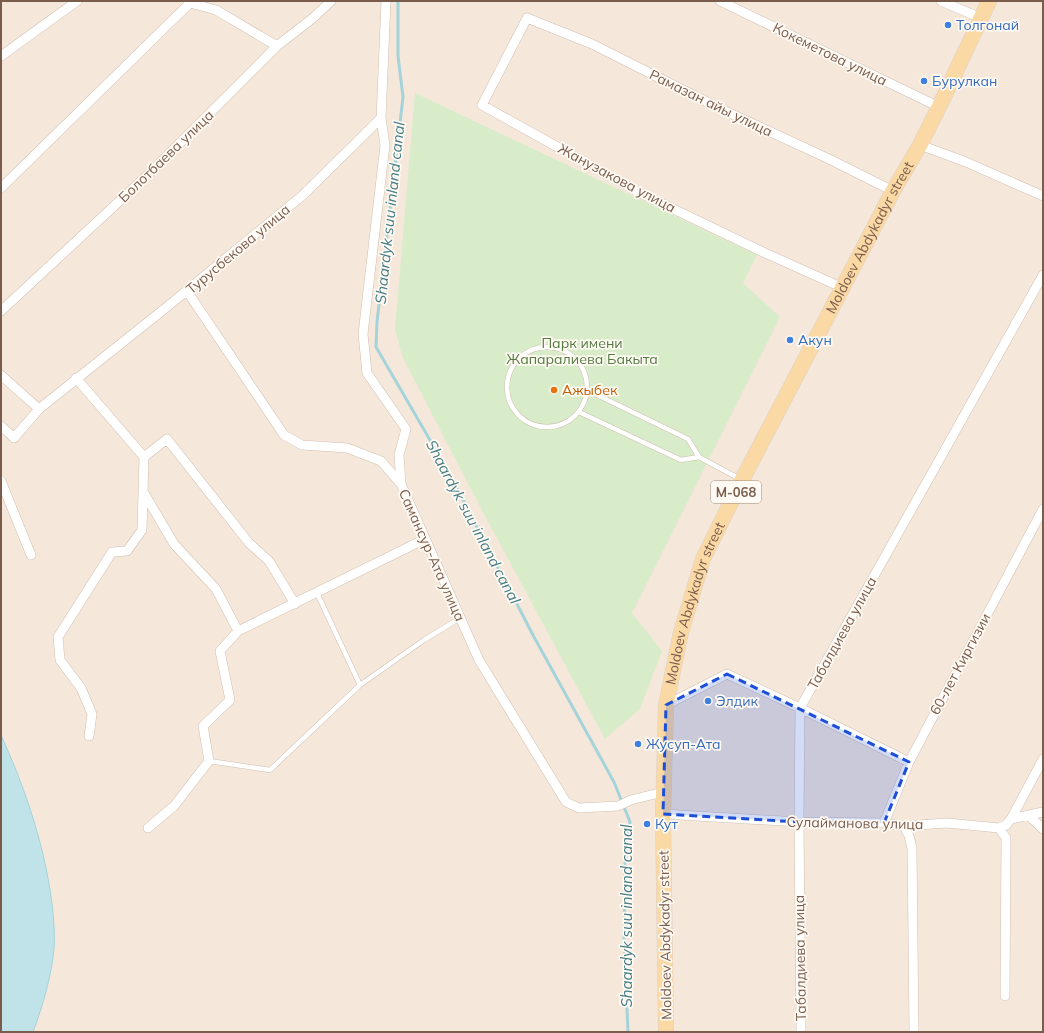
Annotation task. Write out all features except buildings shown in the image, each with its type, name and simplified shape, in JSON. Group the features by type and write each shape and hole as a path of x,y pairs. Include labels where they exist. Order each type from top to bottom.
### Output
{"main road":[{"name":"Moldoev Abdykadyr street","path":"666,1032 663,792 666,705 681,632 703,559 742,480 893,191 920,145 989,1"}],"street":[{"path":"1,56 77,1"},
{"name":"Болотбаева улица","path":"1,311 154,169 277,46 313,18 331,1"},
{"path":"386,1 381,118 385,145 363,334 367,373 406,428 399,455 401,484"},
{"name":"Кокеметова улица","path":"720,1 939,107"},
{"path":"941,1 981,18"},
{"path":"1,188 190,3 216,10 277,46"},
{"name":"Рамазан айы улица","path":"527,18 592,44 721,109 827,158 893,191"},
{"name":"Жанузакова улица","path":"527,18 482,105 640,192 765,253 843,288"},
{"name":"Турусбекова улица","path":"1,426 14,438 39,409 187,291 303,195 381,118"},
{"path":"920,145 966,162 1043,196"},
{"name":"Табалдиева улица","path":"801,1032 799,822 800,708 1043,275"},
{"name":"Самансур-Ата улица","path":"187,291 284,435 302,445 347,448 381,461 401,484 479,660 566,802 578,808 618,806 631,800 663,792"},
{"path":"1,375 39,409"},
{"path":"76,378 144,457 142,530 127,551 112,552 58,637 60,660 81,688 92,714 89,736"},
{"path":"144,457 167,439 249,542 269,561 295,604"},
{"path":"1,481 31,555"},
{"path":"143,491 174,544 216,589 238,631"},
{"name":"60-лет Киргизии","path":"884,823 909,762 1043,509"},
{"path":"148,828 174,806 209,762 203,726 230,700 220,651 238,631 425,539"},
{"path":"666,705 727,674 909,762"},
{"path":"1005,996 1006,838 999,828 1006,825 1011,819 1043,758"},
{"path":"1011,819 1043,812"},
{"name":"Сулайманова улица","path":"663,814 799,822 884,823 904,826 947,823 999,828"},
{"path":"1028,815 1043,829"},
{"path":"904,826 909,836 912,848 914,1032"}],"lane":[{"path":"544,347 556,348 566,352 576,359 582,368 586,379 587,390 584,402 578,412 570,420 560,425 549,427 538,426 527,422 518,415 511,406 507,395 507,384 509,372 515,362 523,354 533,349 544,347"},
{"path":"587,390 688,439 699,457 742,480"},
{"path":"578,412 681,460 699,457"},
{"path":"316,593 360,685"},
{"path":"209,762 270,770 360,685 424,640 460,618"}],"highlighted area":[{"path":"727,674 909,762 884,823 799,822 663,814 666,705"}],"shaded area":[{"path":"1,1 1043,1 1043,1032 1,1032"}],"green space":[{"name":"Парк имени Жапаралиева Бакыта","path":"415,93 757,255 743,283 780,317 632,613 662,651 640,709 605,739 478,503 402,356 395,329"}],"water":[{"path":"1,735 19,777 41,844 53,913 53,960 46,991 33,1032 1,1032"}],"waterway":[{"name":"Shaardyk suu inland canal","path":"398,1 398,56 403,97 377,322 376,347 448,471 534,637 614,782 630,822 625,863 624,941 628,1032"}],"place":[{"name":"Толгонай","path":"948,25"},
{"name":"Бурулкан","path":"924,81"},
{"name":"Акун","path":"790,340"},
{"name":"Ажыбек","path":"554,390"},
{"name":"Элдик","path":"708,701"},
{"name":"Жусуп-Ата","path":"638,744"},
{"name":"Кут","path":"647,824"}]}
